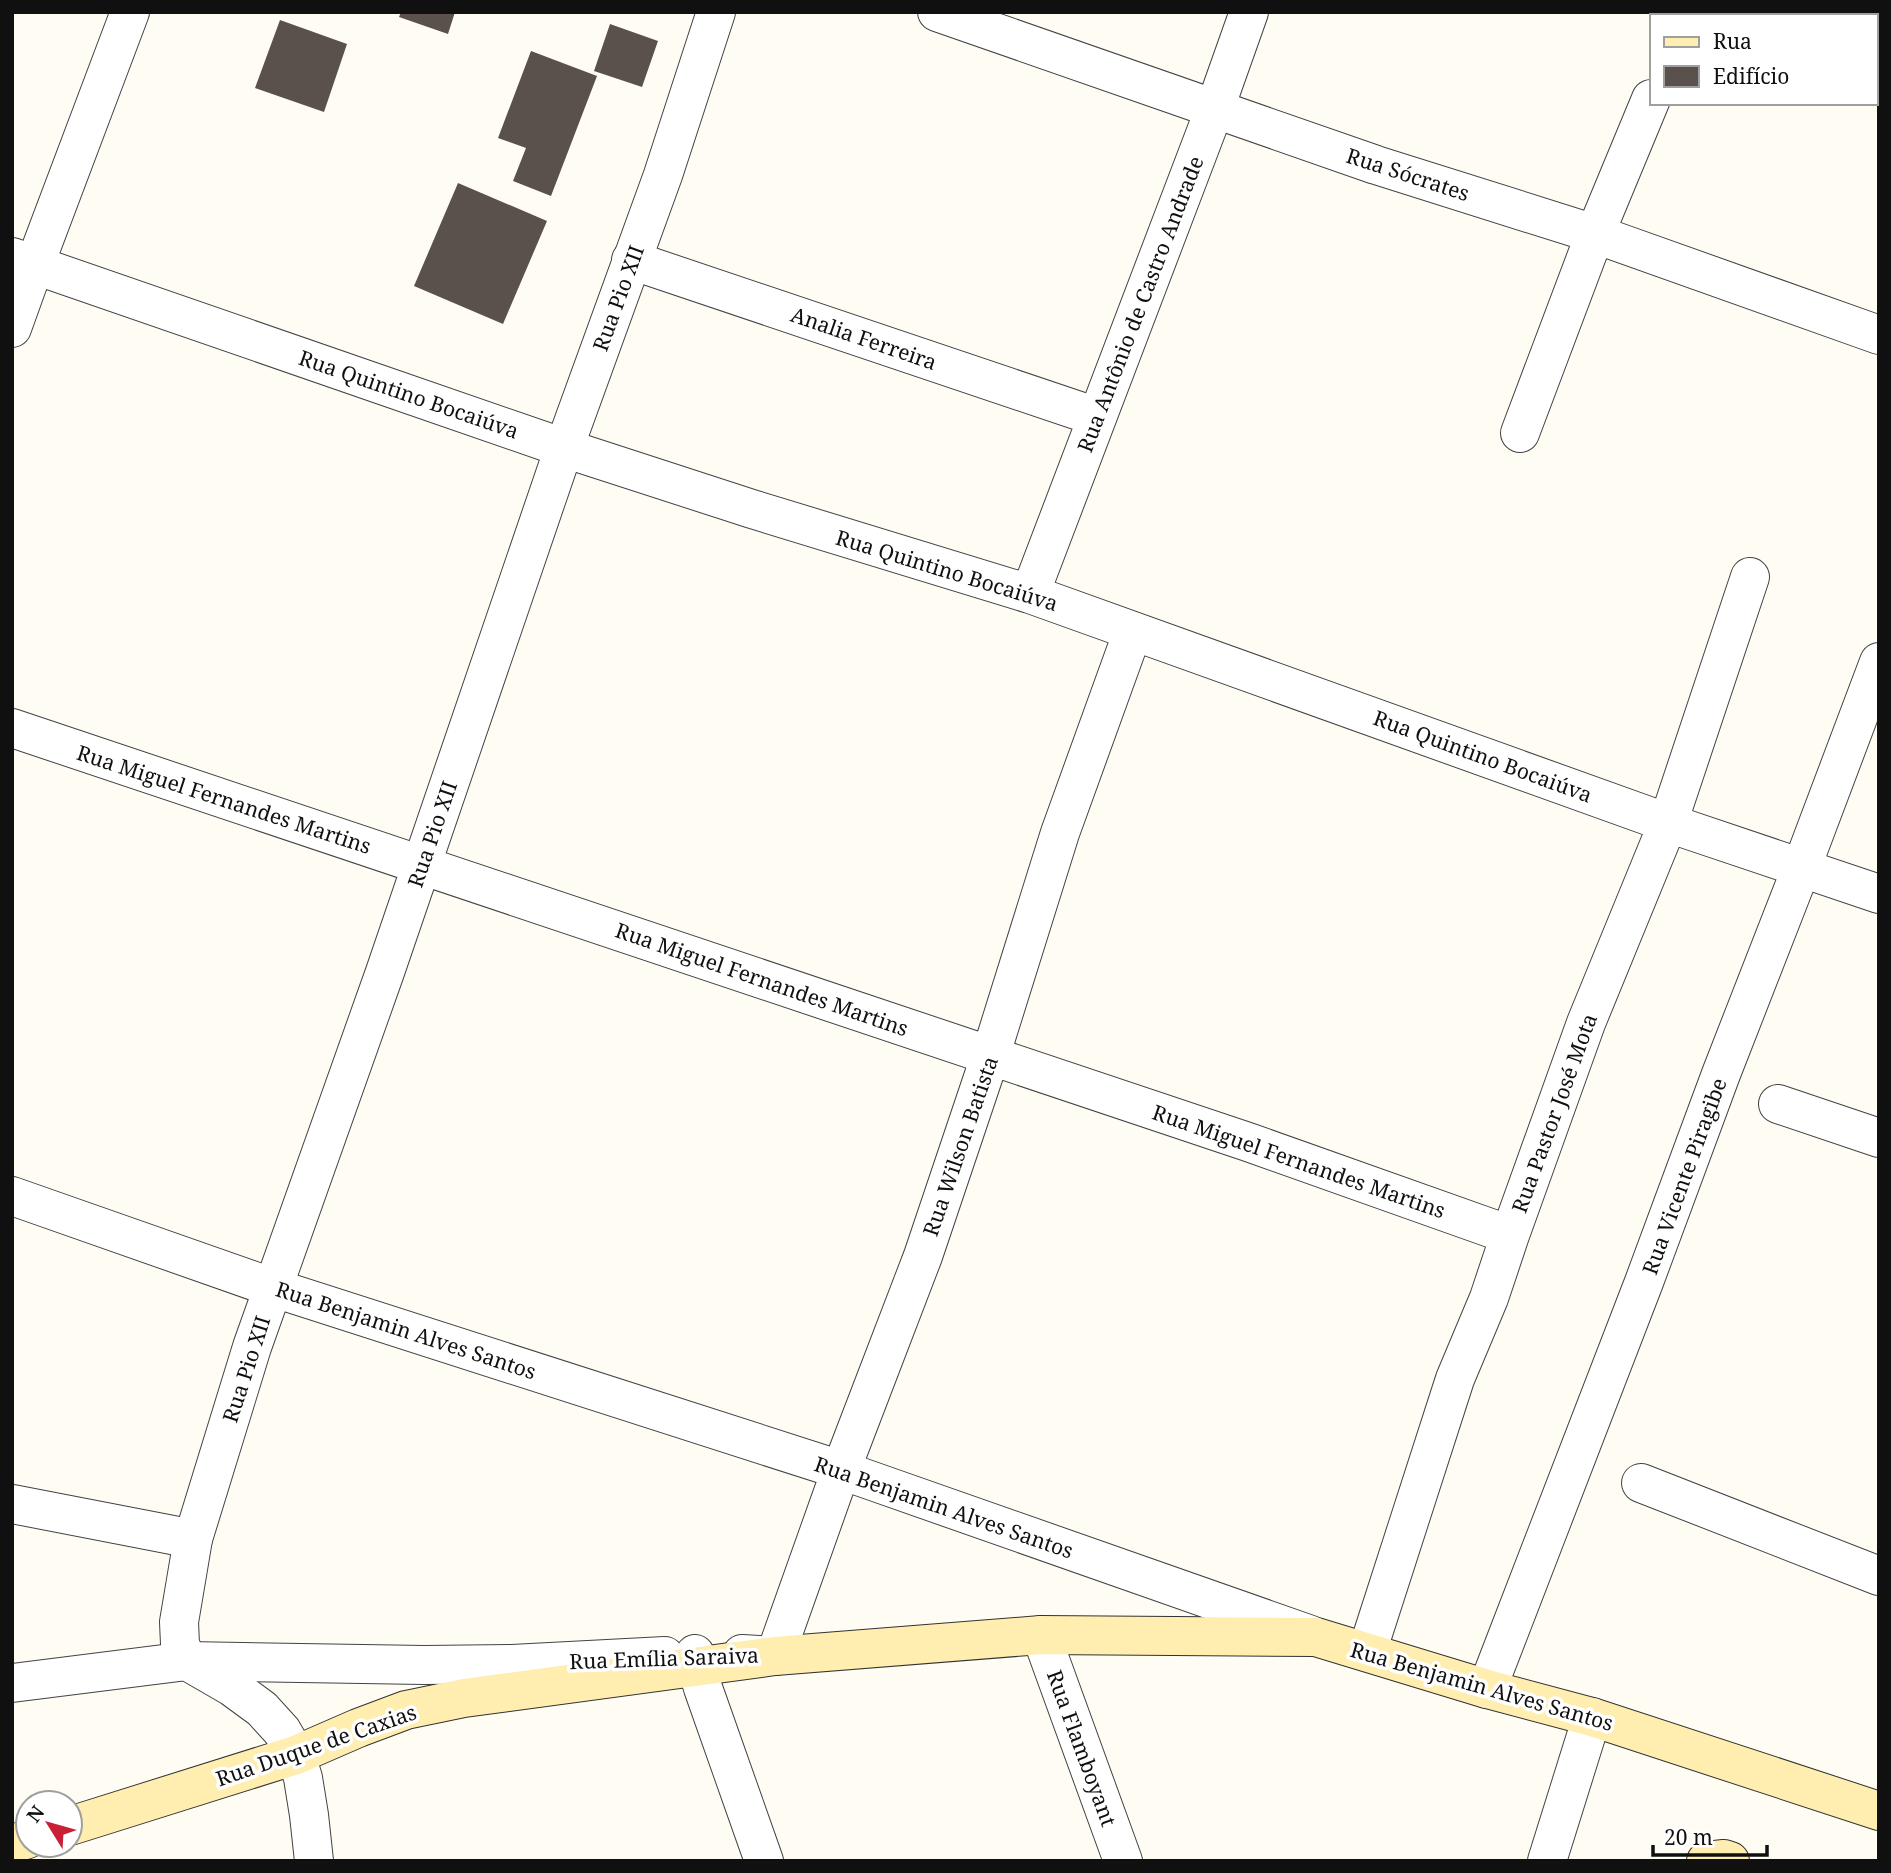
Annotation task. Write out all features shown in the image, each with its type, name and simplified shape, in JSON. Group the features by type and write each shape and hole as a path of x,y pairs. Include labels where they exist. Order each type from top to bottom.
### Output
{"main road":[{"name":"Rua Emília Saraiva","path":"775,1656 1041,1635 1316,1637"},
{"name":"Rua Benjamin Alves Santos","path":"1316,1637 1487,1689 1592,1717 1879,1811"},
{"name":"Rua Duque de Caxias","path":"84,1822 296,1755 406,1710 696,1660 775,1656"}],"street":[{"path":"12,328 23,260 130,12"},
{"name":"Rua Pio XII","path":"187,1661 180,1644 179,1622 193,1539 252,1347 335,1116 564,448 663,175 716,12"},
{"name":"Rua Sócrates","path":"937,12 1376,165 1595,234 1879,335"},
{"name":"Rua Antônio de Castro Andrade","path":"1030,594 1249,12"},
{"path":"1520,433 1595,234 1650,101"},
{"name":"Rua Quintino Bocaiúva","path":"23,260 564,448 1030,594 1668,823 1879,894"},
{"name":"Analia Ferreira","path":"631,260 1097,417"},
{"name":"Rua Pastor José Mota","path":"1367,1652 1455,1379 1489,1298 1586,1023 1668,823 1750,577"},
{"name":"Rua Wilson Batista","path":"775,1656 841,1470 923,1256 990,1057 1060,833 1133,631"},
{"name":"Rua Vicente Piragibe","path":"1487,1689 1879,662"},
{"name":"Rua Miguel Fernandes Martins","path":"12,729 1248,1142 1510,1234"},
{"path":"1778,1104 1879,1138"},
{"name":"Rua Benjamin Alves Santos","path":"12,1196 274,1287 841,1470 1316,1637"},
{"path":"1641,1483 1879,1576"},
{"path":"12,1504 193,1539"},
{"name":"Rua Flamboyant","path":"1041,1635 1123,1861"},
{"path":"696,1660 765,1861"},
{"name":"Rua Emília Saraiva","path":"12,1683 187,1661 449,1665 696,1660"},
{"path":"187,1661 232,1687 262,1709 282,1731 296,1755 303,1778 314,1861"},
{"path":"1547,1861 1592,1717"}],"building":[{"path":"401,12 455,12 448,34 399,17"},
{"path":"280,20 347,44 324,112 255,88"},
{"path":"610,24 658,41 642,87 594,71"},
{"path":"531,51 597,76 551,196 513,181 526,148 498,138"},
{"path":"458,183 547,221 503,324 414,286"}]}
